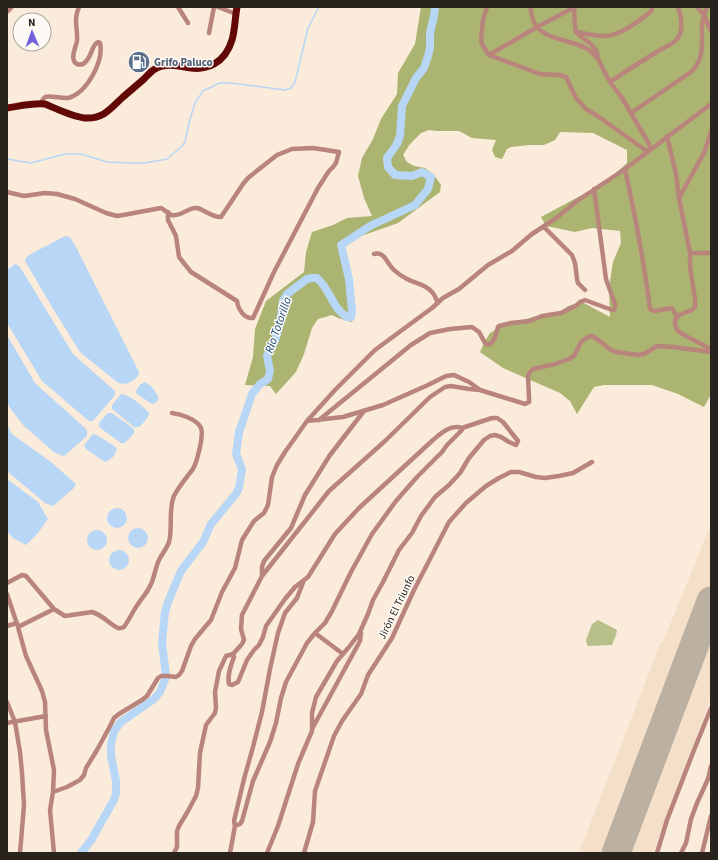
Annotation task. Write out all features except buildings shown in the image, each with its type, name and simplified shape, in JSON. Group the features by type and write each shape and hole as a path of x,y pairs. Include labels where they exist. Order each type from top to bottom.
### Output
{"highway":[{"path":"7,108 29,104 45,104 72,115 84,118 95,118 104,115 157,68 178,65 190,68 205,68 218,62 224,57 232,39 236,11"}],"street":[{"path":"7,12 12,7"},
{"path":"41,104 47,96 68,98 75,94 83,89 95,71 101,47 100,42 95,44 88,59 84,63 79,65 74,61 73,55 77,41 76,23 79,7"},
{"path":"178,7 188,23"},
{"path":"209,33 214,7"},
{"path":"218,7 236,11"},
{"path":"487,7 480,39 490,55 540,74 560,75 566,77 576,98 586,109 600,117 648,152"},
{"path":"531,7 530,9 533,20 537,27 546,34 588,50 598,59"},
{"path":"490,55 574,7 576,32 591,44 597,52 598,59 610,82 622,98 649,144 650,148 648,152"},
{"path":"576,32 609,36 619,32 648,14 652,7"},
{"path":"610,82 654,53 671,44 678,38 681,25 681,17 678,7"},
{"path":"697,7 704,14 711,31"},
{"path":"631,113 696,67 702,52 702,27 704,14 707,7"},
{"path":"53,792 80,780 114,718 147,696 158,678 161,676 176,677 180,675 191,646 211,620 222,592 235,568 242,540 254,521 264,513 268,505 272,477 277,465 307,421 338,386 375,350 443,298 458,289 488,265 512,251 532,234 544,227 594,189 625,169 711,104"},
{"path":"679,198 705,151 711,131"},
{"path":"668,136 690,253 690,267 695,299 695,307 692,310 678,315 675,324 677,330 684,336 711,349"},
{"path":"7,192 24,196 44,193 57,194 75,199 106,213 117,216 160,208 176,215 196,208 217,218 221,217 248,178 277,155 292,149 313,148 340,152 333,168 329,171 318,188 274,272 253,318 248,318 241,313 237,305 237,301 191,272 180,257 176,236 168,218 168,212"},
{"path":"625,169 636,221 650,309 672,308 677,317"},
{"path":"319,420 411,345 430,334 450,329 472,327 480,332 485,343 491,344 499,326 511,322 530,321 561,312 585,300 614,310 616,308 615,304 606,279 594,189"},
{"path":"544,227 572,255 578,282 585,290"},
{"path":"690,253 711,253"},
{"path":"374,254 380,254 383,256 394,270 407,279 427,287 434,294 438,303"},
{"path":"174,853 177,847 177,831 196,796 198,788 200,753 206,725 215,714 215,692 219,671 226,656 233,654 244,640 241,629 242,615 262,576 329,491 430,398 445,387 451,386 480,390 526,404 529,402 530,398 528,375 530,372 533,369 545,367 567,360 574,356 582,342 588,337 592,336 611,350 638,356 657,346 711,352"},
{"path":"307,421 343,417 383,405 446,376 454,375 462,378 480,390"},
{"path":"262,576 264,561 291,528 305,495 330,455 365,410"},
{"path":"7,583 22,575 26,576 54,609 65,616 88,612 96,613 117,628 124,627 151,585 159,560 168,545 173,498 179,486 193,468 198,455 202,435 201,428 197,423 179,414 172,413"},
{"path":"233,654 234,657 230,667 228,680 229,684 232,685 238,682 247,660 259,645 266,626 295,587 308,577 335,534 359,508 432,440 445,430 455,426 462,428 492,418 497,418 503,422 518,441 516,445 495,435 484,440 469,458 460,473 435,497 421,516 412,533 399,550 373,600 359,634 337,661 316,697 312,713 312,731"},
{"path":"235,826 240,824 242,821 253,781 270,742 286,682 307,643 325,624 372,534 396,501 462,430 462,428"},
{"name":"Jirón El Triunfo","path":"304,853 313,822 315,790 319,775 334,736 342,721 361,694 368,675 395,632 414,590 449,522 466,503 486,486 511,472 519,472 545,478 573,472 592,462"},
{"path":"230,853 234,837 234,821 262,712 278,633 285,613 297,598 304,580"},
{"path":"7,594 18,625 26,656 42,691 45,702 46,730 54,770 50,810 54,853"},
{"path":"7,626 18,625 54,609"},
{"path":"267,853 278,826 298,764 312,731 360,641 362,628"},
{"path":"315,633 343,654"},
{"path":"7,702 15,722 20,752 24,805 20,853"},
{"path":"658,852 667,820 711,708"},
{"path":"7,723 46,716"},
{"path":"681,853 686,843 691,819 708,779 711,766"},
{"path":"702,853 711,816"}],"shaded area":[{"path":"711,524 711,697 653,853 579,853 661,642 663,642"}],"green space":[{"path":"421,7 711,7 711,394 704,407 678,394 652,385 604,385 594,387 577,414 570,401 560,393 503,368 480,352 490,333 500,327 536,316 555,315 568,306 582,302 610,317 609,288 613,262 621,243 620,231 592,228 575,232 546,226 541,217 606,182 627,163 627,150 593,133 560,132 555,140 544,145 511,147 507,149 502,159 495,157 492,150 496,140 472,138 459,131 429,130 421,133 410,144 403,155 407,162 414,166 425,168 434,175 441,185 440,192 398,223 350,240 342,246 343,262 352,283 354,304 352,322 332,315 318,319 312,328 304,354 296,372 276,394 270,386 245,385 253,357 255,329 266,301 304,272 306,252 312,232 333,225 347,218 372,216 364,198 358,176 362,158 373,139 381,119 397,94 398,73 415,44"},
{"path":"598,620 617,630 612,645 587,645 586,640 592,624"}],"water":[{"path":"65,236 70,237 76,247 139,372 137,377 126,384 117,382 80,352 25,261 29,255"},
{"path":"15,264 20,267 73,354 115,391 115,395 93,421 89,421 42,381 7,323 7,270"},
{"path":"7,335 35,383 87,430 87,436 64,456 55,453 23,425 7,402"},
{"path":"145,382 152,387 158,396 156,403 152,404 137,394 136,391 138,388"},
{"path":"121,394 132,398 149,413 139,427 134,427 112,409 112,405"},
{"path":"108,413 112,413 134,429 134,433 125,443 121,443 99,427 99,423"},
{"path":"7,425 12,434 51,462 76,484 74,488 53,506 45,503 7,471"},
{"path":"93,434 117,448 113,457 109,460 105,462 86,449 84,445"},
{"path":"7,479 38,502 48,519 38,533 26,545 13,538 7,531"},
{"path":"117,508 124,511 127,518 124,525 117,528 110,525 107,518 110,511"},
{"path":"138,528 145,531 148,538 145,545 138,548 131,545 128,538 131,531"},
{"path":"97,530 104,533 107,540 104,547 97,550 90,547 87,540 90,533"},
{"path":"119,550 126,553 129,560 126,567 119,570 112,567 109,560 112,553"}],"waterway":[{"path":"7,159 31,163 65,154 81,154 107,162 144,163 167,159 185,142 195,103 203,91 220,83 285,90 291,88 295,82 308,28 319,7"},
{"name":"Rio Totorilla","path":"166,675 162,643 165,612 168,602 181,571 203,542 211,524 236,494 239,488 242,469 236,454 239,432 252,394 260,384 268,379 270,371 267,356 275,341 280,323 283,301 287,294 307,279 317,278 325,287 338,309 347,317 351,317 352,311 349,279 341,245 370,226 415,205 428,189 431,177 422,172 412,176 395,175 388,167 387,158 397,144 400,136 402,106 416,78 424,68 428,56 430,48 430,33 435,7"},
{"name":"Rio Totorilla","path":"81,853 92,839 114,800 116,793 116,781 111,756 111,745 114,731 121,722 154,699 160,692 166,677"}],"runway":[{"path":"616,853 711,601"}],"place":[{"name":"Grifo Paluco","path":"139,62"}]}
